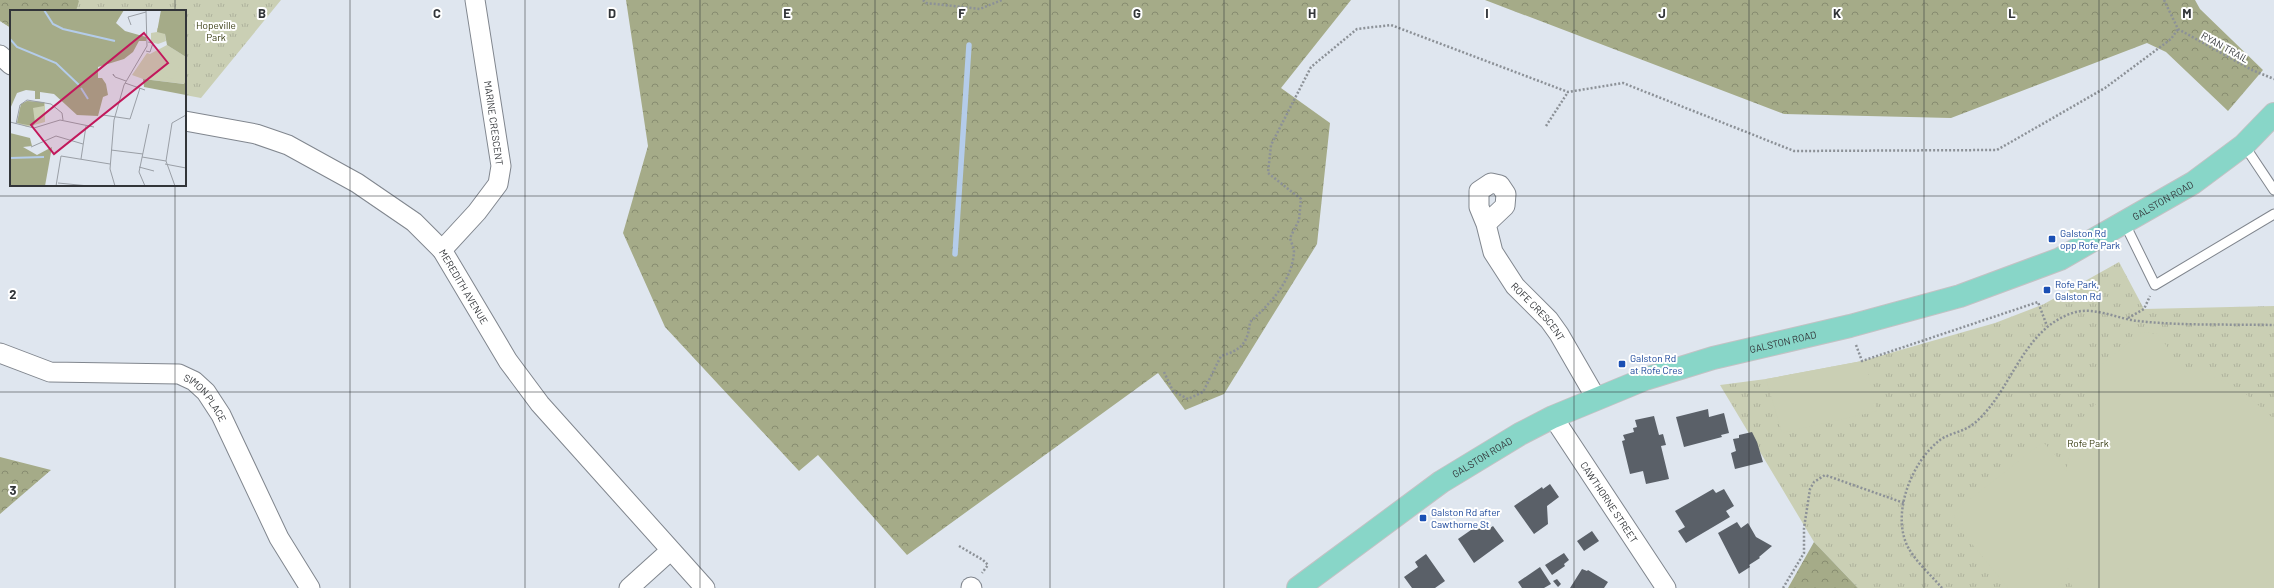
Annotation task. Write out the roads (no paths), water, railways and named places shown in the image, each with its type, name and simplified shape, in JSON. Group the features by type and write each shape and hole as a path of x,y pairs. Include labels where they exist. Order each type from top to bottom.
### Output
{"main road":[{"name":"GALSTON ROAD","path":"1298,588 1441,482 1520,434 1553,417 1645,379 1713,358 1835,330 1960,296 2060,259 2126,224 2193,183 2244,145 2274,114"}],"street":[{"name":"MARINE CRESCENT","path":"442,250 477,212 498,184 501,166 475,0"},
{"path":"0,55 10,64"},
{"name":"MEREDITH AVENUE","path":"186,121 256,134 288,145 357,183 414,222 442,250 508,361 531,392 670,551 705,588"},
{"name":"ROFE CRESCENT","path":"1486,224 1493,252 1515,286 1549,320 1559,334 1596,398"},
{"name":"SIMON PLACE","path":"0,353 50,372 179,374 194,381 206,392 221,415 279,538 310,588"},
{"name":"CAWTHORNE STREET","path":"1553,417 1666,588"},
{"path":"629,588 670,551"}],"lane":[{"path":"2244,145 2274,190"},
{"path":"2126,224 2155,285 2274,214"}],"waterway":[{"path":"955,254 969,45"}],"place":[{"name":"Galston Rd opp Rofe Park","path":"2052,239"},
{"name":"Rofe Park, Galston Rd","path":"2047,290"},
{"name":"Galston Rd at Rofe Cres","path":"1622,364"},
{"name":"Galston Rd after Cawthorne St","path":"1423,518"}],"park label":[{"name":"Hopeville Park","path":"216,30"},
{"name":"Rofe Park","path":"2088,443"}]}
